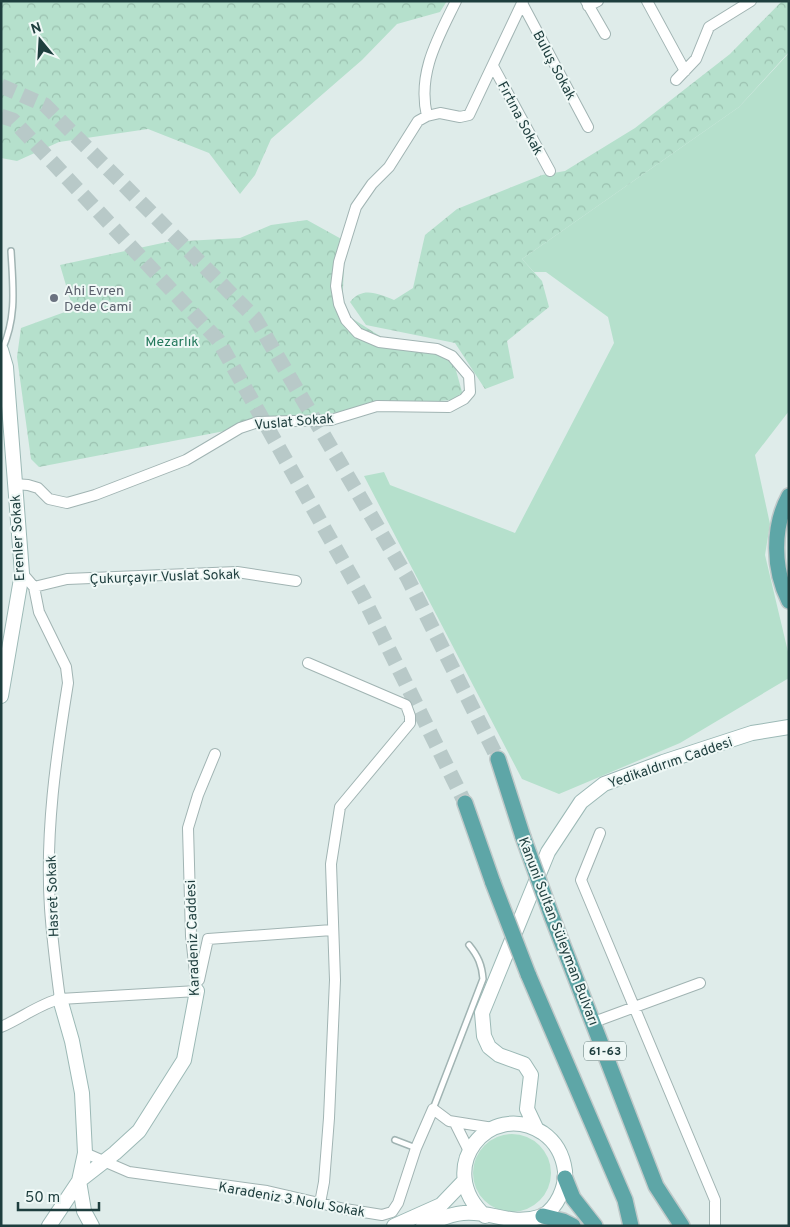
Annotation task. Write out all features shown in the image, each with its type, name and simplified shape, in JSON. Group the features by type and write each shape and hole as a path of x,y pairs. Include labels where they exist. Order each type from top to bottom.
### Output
{"main road":[{"path":"789,496 784,504 775,551 784,592 789,601"},
{"name":"Kanuni Sultan Süleyman Bulvarı","path":"498,759 552,918 594,1022 656,1186 682,1226"},
{"name":"61-63","path":"465,803 528,974 625,1200 631,1226"},
{"path":"565,1178 573,1198 595,1226"},
{"path":"543,1216 563,1221 573,1226"}],"street":[{"path":"456,1 425,73 423,99 427,116 440,113 460,117 469,115 476,104 523,2"},
{"path":"647,1 685,70"},
{"path":"676,80 696,59 709,27 751,1"},
{"name":"Buluş Sokak","path":"523,2 588,127"},
{"path":"591,3 605,34"},
{"name":"Fırtına Sokak","path":"493,66 550,171"},
{"name":"Vuslat Sokak","path":"14,484 38,488 49,499 67,503 186,460 240,428 258,422 331,420 377,406 449,406 464,399 470,392 469,376 452,356 437,349 379,342 358,333 346,320 339,304 336,286 339,262 356,207 372,184 389,166 418,121 427,116"},
{"name":"Erenler Sokak","path":"1,350 6,367 22,573 1,696"},
{"name":"Çukurçayır Vuslat Sokak","path":"34,587 67,579 238,572 296,581"},
{"name":"Hasret Sokak","path":"22,573 34,587 39,612 66,667 68,683 52,794 50,906 60,999 72,1041 82,1093 85,1153 79,1180 84,1211 92,1226"},
{"path":"308,663 406,705 410,716 410,723 340,807 331,864 335,980 330,1108 324,1182 320,1203"},
{"name":"Yedikaldırım Caddesi","path":"527,1108 531,1075 524,1064 499,1055 489,1047 484,1036 482,1013 548,852 581,802 604,784 663,762 752,734 789,727"},
{"name":"Karadeniz Caddesi","path":"49,1224 79,1180 106,1160 139,1130 184,1060 197,991 191,936 188,828 198,795 215,754"},
{"path":"600,833 582,880 714,1200 715,1226"},
{"path":"1,1028 34,1012 48,1002 60,999 197,991 208,939 332,930"},
{"path":"594,1022 634,1009 700,983"},
{"path":"512,1124 527,1108 536,1128"},
{"path":"433,1109 449,1121 456,1123 494,1128 512,1124 536,1128 558,1148 564,1163 565,1178 562,1193 554,1206 543,1216 529,1223 514,1225 499,1223 485,1216 475,1207 468,1194 464,1181 464,1166 469,1151 479,1138 494,1128"},
{"name":"Karadeniz 3 Nolu Sokak","path":"85,1153 106,1160 129,1172 267,1191 382,1215 392,1212 398,1203 416,1148 433,1109"},
{"path":"456,1123 469,1151"},
{"path":"394,1226 441,1205 464,1181"},
{"path":"423,1226 464,1212 485,1216"}],"lane":[{"path":"1,350 10,331 14,296 10,251"},
{"path":"433,1109 482,979 482,967 477,954 469,945"},
{"path":"395,1140 416,1148"}],"green space":[{"path":"1,1 447,1 440,12 397,24 362,60 271,139 255,175 240,194 209,153 148,129 59,142 17,161 1,158"},
{"path":"782,1 789,1 789,52 739,107 522,259 542,281 549,307 507,341 514,378 485,389 455,343 366,325 350,302 360,294 365,293 376,294 394,300 413,288 425,235 457,209 542,175 565,171 635,128 730,54"},
{"path":"789,53 789,411 755,455 770,524 765,555 789,656 789,678 680,743 559,794 522,779 364,476 384,472 390,485 515,533 614,343 608,317 546,272 534,272 522,259 739,107"},
{"name":"Mezarlık","path":"307,220 345,241 342,312 394,345 452,356 464,399 377,406 240,428 39,467 31,459 17,357 21,328 73,309 60,265 167,242 240,238 271,225"},
{"path":"512,1134 527,1137 539,1146 548,1158 551,1173 548,1188 539,1200 527,1209 512,1212 497,1209 485,1200 476,1188 473,1173 476,1158 485,1146 497,1137"}],"tunnel":[{"path":"1,86 45,105 255,318 407,577 498,759"},
{"path":"1,116 13,120 218,340 363,597 465,803"}],"place":[{"name":"Ahi Evren Dede Cami","path":"54,298"}]}
